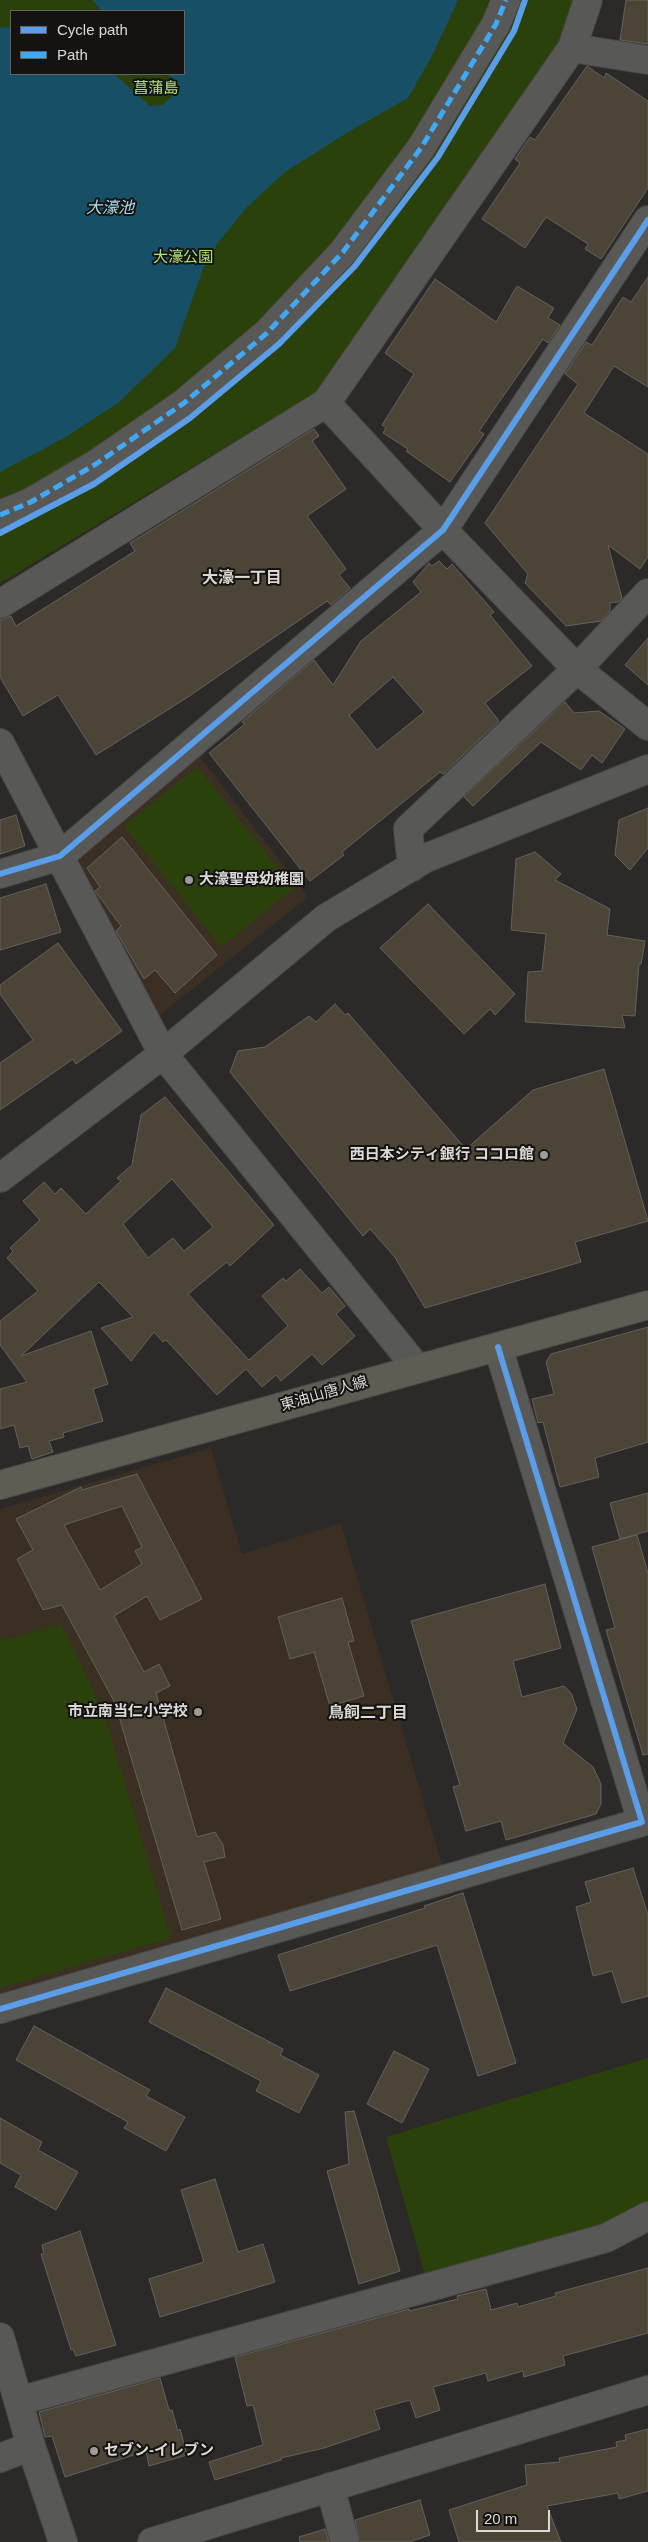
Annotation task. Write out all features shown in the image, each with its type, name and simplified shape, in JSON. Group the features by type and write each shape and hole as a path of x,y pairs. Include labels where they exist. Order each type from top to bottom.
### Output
{"main road":[{"name":"東油山唐人線","path":"0,1485 648,1305"}],"street":[{"path":"0,515 31,502 96,464 184,402 267,333 343,252 421,148 496,24 506,0"},
{"path":"0,604 326,403 572,48 588,0"},
{"path":"572,48 648,60"},
{"path":"0,874 60,856 443,530 648,220"},
{"path":"326,403 443,530 577,670 648,726"},
{"path":"412,867 408,829 577,670 648,593"},
{"path":"0,743 163,1054 418,1368"},
{"path":"0,1178 163,1054 326,918 426,858 648,769"},
{"path":"0,2009 645,1825 498,1347"},
{"path":"19,2401 606,2238 648,2216"},
{"path":"0,2337 31,2446 63,2542"},
{"path":"152,2542 648,2390"},
{"path":"0,2458 31,2446"},
{"path":"330,2487 344,2542"}],"shaded area":[{"name":"大濠聖母幼稚園","path":"197,753 308,897 155,1019 75,862"},
{"name":"市立南当仁小学校","path":"211,1448 242,1554 341,1523 443,1868 0,1999 0,1509"}],"green space":[{"name":"大濠公園","path":"0,0 577,0 565,40 327,386 0,583"},
{"path":"197,767 294,888 221,947 124,826"},
{"path":"61,1624 102,1707 171,1938 0,1988 0,1641"},
{"path":"648,2058 648,2208 620,2224 427,2282 386,2137"}],"water":[{"name":"大濠池","path":"93,0 458,0 433,54 408,98 345,134 285,172 247,207 217,244 203,269 175,348 118,403 64,438 0,472 0,28 10,27 10,75 115,75 150,106 163,105 177,91 176,81 168,75 185,75 185,10 100,10"}],"building":[{"path":"626,0 648,0 648,44 620,40"},
{"path":"587,66 604,78 606,73 648,101 648,188 601,259 585,249 588,244 546,217 525,248 482,219 520,163 515,159 530,137 535,140"},
{"path":"648,277 648,387 614,366 584,413 648,454 648,557 640,569 608,545 622,598 618,602 610,603 610,611 601,621 566,626 525,583 528,574 485,523 578,384 565,374 586,342 592,345 623,297 631,302"},
{"path":"435,279 496,322 517,286 554,308 548,318 560,325 548,343 543,339 479,431 484,434 450,482 406,451 408,449 383,433 386,428 382,425 414,374 385,353"},
{"path":"314,429 319,436 312,441 346,489 307,516 346,569 339,575 350,588 331,605 327,601 188,697 96,755 58,695 23,716 0,677 0,620 11,616 16,626 135,551 130,543"},
{"path":"439,561 447,569 452,564 494,612 490,615 532,666 485,703 499,721 443,774 440,772 342,852 344,855 310,881 209,753 245,724 242,722 314,660 333,685 361,641 421,592 413,582 429,563 432,566","holes":["393,677 424,712 377,750 349,715"]},
{"path":"648,638 648,685 625,665"},
{"path":"565,702 574,713 599,711 625,729 602,763 592,755 581,770 541,742 473,806 464,797"},
{"path":"648,808 648,848 630,870 615,855 619,820"},
{"path":"16,815 25,846 0,854 0,820"},
{"path":"122,837 217,955 175,993 155,970 144,979 116,931 121,926 95,891 100,887 87,868"},
{"path":"535,852 561,874 555,880 610,909 607,935 645,941 641,964 639,964 635,1016 622,1015 625,1028 525,1022 528,972 542,971 546,934 511,930 516,859"},
{"path":"46,884 61,932 0,950 0,898"},
{"path":"428,904 515,994 495,1015 490,1009 464,1034 380,948"},
{"path":"58,943 122,1031 76,1064 73,1059 0,1110 0,1063 33,1040 0,994 0,985"},
{"path":"335,1004 345,1015 348,1013 466,1149 533,1090 604,1069 648,1221 575,1242 581,1262 425,1308 394,1256 370,1229 363,1236 230,1072 238,1051 265,1047 309,1016 316,1022"},
{"path":"165,1097 274,1225 230,1266 227,1262 188,1294 249,1360 288,1326 262,1296 283,1278 286,1281 300,1269 322,1293 329,1287 345,1306 336,1314 355,1336 322,1365 312,1354 281,1381 276,1375 262,1387 246,1369 217,1395 166,1340 163,1342 154,1332 131,1361 101,1328 133,1317 99,1282 21,1356 91,1331 108,1384 93,1389 103,1421 63,1433 64,1437 49,1441 53,1452 32,1459 28,1446 20,1448 14,1425 0,1429 0,1389 27,1382 0,1345 0,1321 38,1291 7,1258 13,1251 10,1248 40,1220 23,1201 44,1182 55,1194 61,1188 86,1214 121,1181 117,1178 132,1165 141,1115","holes":["172,1179 213,1227 184,1251 173,1238 148,1258 123,1224"]},
{"path":"648,1327 648,1442 595,1458 599,1477 560,1487 543,1422 538,1423 532,1399 554,1394 546,1362 551,1354"},
{"path":"137,1474 202,1599 160,1620 147,1596 114,1616 144,1672 159,1664 170,1686 156,1693 197,1837 215,1832 223,1845 225,1857 204,1862 221,1919 182,1930 115,1703 62,1605 43,1610 17,1559 33,1550 16,1519 81,1487 82,1490","holes":["122,1506 142,1547 135,1551 142,1564 100,1590 64,1525"]},
{"path":"648,1493 648,1531 620,1539 610,1503"},
{"path":"637,1535 648,1573 648,1754 643,1755 606,1630 615,1628 592,1547"},
{"path":"545,1584 561,1648 513,1661 522,1697 564,1686 571,1693 577,1709 563,1743 593,1767 601,1784 601,1804 596,1814 506,1840 501,1821 466,1831 453,1787 460,1785 411,1621"},
{"path":"342,1598 354,1641 348,1642 364,1696 330,1706 314,1652 290,1659 278,1617"},
{"path":"633,1868 648,1915 648,1996 622,2003 612,1971 593,1976 576,1907 591,1902 585,1882"},
{"path":"463,1893 516,2063 478,2076 437,1945 290,1991 278,1955 425,1908 424,1906"},
{"path":"166,1988 283,2049 280,2055 319,2075 299,2113 256,2091 261,2081 149,2022"},
{"path":"34,2026 150,2090 146,2096 185,2117 166,2151 124,2128 128,2122 16,2060"},
{"path":"394,2051 429,2069 402,2123 367,2104"},
{"path":"354,2111 400,2271 359,2284 327,2171 349,2164 345,2112"},
{"path":"0,2118 42,2142 38,2150 78,2172 56,2210 15,2187 21,2175 0,2163"},
{"path":"215,2179 238,2252 263,2244 275,2282 160,2317 149,2279 204,2262 181,2190"},
{"path":"80,2231 116,2345 76,2356 73,2349 71,2350 41,2254 44,2254 42,2245"},
{"path":"648,2268 648,2333 563,2356 565,2365 524,2377 523,2371 488,2381 486,2373 433,2387 440,2410 416,2418 410,2400 374,2410 380,2429 324,2448 281,2458 281,2460 215,2480 209,2462 263,2445 253,2405 247,2406 235,2357 409,2309 409,2311 458,2299 457,2296 486,2289 491,2310 517,2303 518,2307 556,2296 555,2293"},
{"path":"160,2378 169,2410 172,2410 178,2431 180,2429 187,2455 149,2466 146,2451 65,2477 52,2436 45,2437 39,2412"},
{"path":"648,2429 648,2491 619,2499 618,2493 547,2506 561,2542 459,2542 449,2510 527,2485 525,2465 560,2462 559,2458 617,2447 616,2442 626,2440 625,2435"},
{"path":"420,2500 430,2535 409,2542 360,2542 355,2520"},
{"path":"325,2529 329,2542 300,2542 299,2537"}],"marked path":[{"path":"0,515 31,502 96,464 184,403 267,333 343,252 421,148 496,24 506,0"}],"cycle path":[{"path":"0,533 94,484 190,418 279,344 355,266 438,157 514,31 525,0"},
{"path":"0,874 60,856 443,530 648,220"},
{"path":"0,2009 642,1822 498,1347"}],"place":[{"name":"大濠聖母幼稚園","path":"189,880"},
{"name":"西日本シティ銀行 ココロ館","path":"544,1155"},
{"name":"市立南当仁小学校","path":"198,1712"},
{"name":"セブン-イレブン","path":"94,2451"}],"district":[{"name":"大濠一丁目","path":"242,579"},
{"name":"鳥飼二丁目","path":"368,1714"}],"park label":[{"name":"菖蒲島","path":"156,89"}]}
